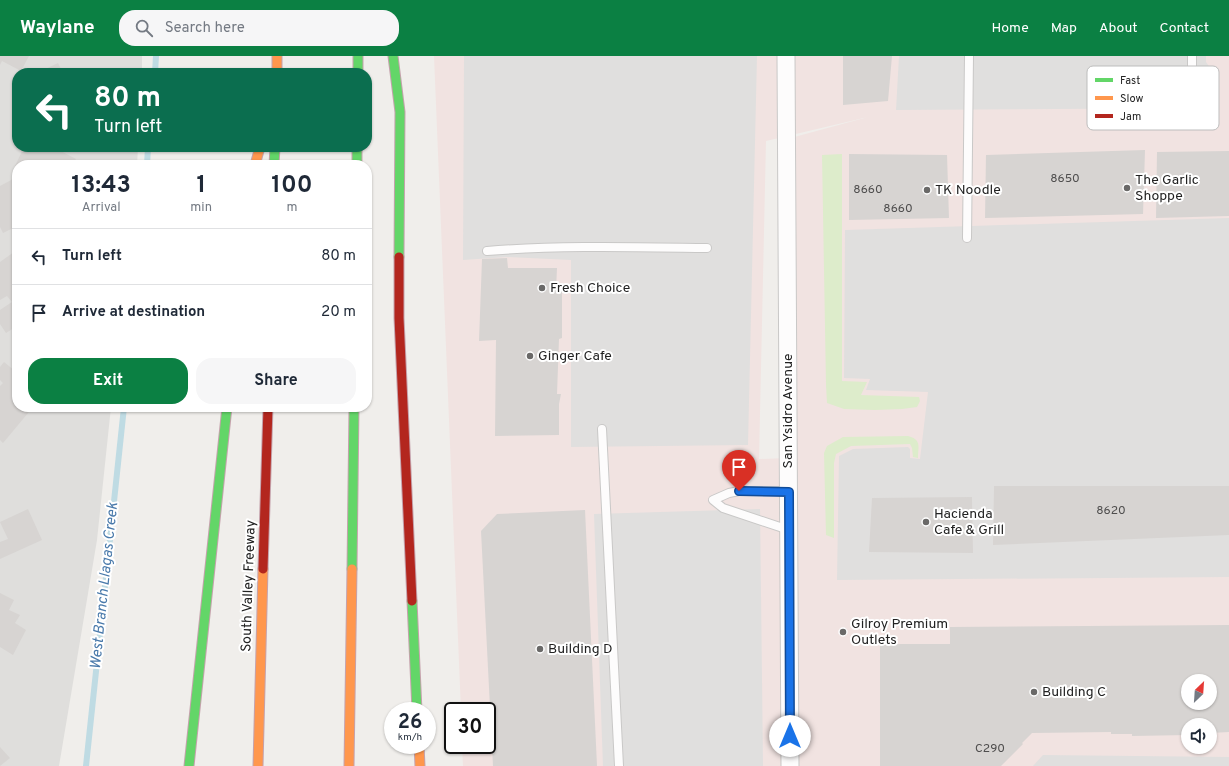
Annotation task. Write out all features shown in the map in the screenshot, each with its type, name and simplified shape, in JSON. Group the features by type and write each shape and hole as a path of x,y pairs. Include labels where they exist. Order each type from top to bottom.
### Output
{"highway":[{"path":"277,56 277,68"},
{"path":"358,56 358,68"},
{"path":"393,56 400,112 399,318 417,702"},
{"path":"189,766 226,412"},
{"name":"South Valley Freeway","path":"258,766 268,412"},
{"path":"349,766 354,412"},
{"path":"419,754 420,766"}],"street":[{"name":"San Ysidro Avenue","path":"786,56 790,766"}],"lane":[{"path":"966,238 969,56"},
{"path":"487,251 522,248 707,248"},
{"path":"602,429 619,766"},
{"path":"789,492 739,491 729,493 713,500 724,508 789,530"}],"shaded area":[{"path":"0,56 142,56 142,68 12,68 12,152 138,152 137,160 12,160 12,412 110,412 97,540 59,766 0,766"},
{"path":"434,56 1229,56 1229,766 463,766 462,754 496,754 496,702 461,702","holes":["868,117 787,139 788,458 759,459 766,141"]},
{"path":"464,56 757,56 748,445 571,447 571,260 507,257 463,260"},
{"path":"899,56 1206,56 1206,62 1209,66 1087,66 1087,109 896,110"},
{"path":"1229,218 1229,577 837,580 839,456 853,449 908,447 910,449 910,458 920,459 928,392 866,390 870,379 844,378 845,230"},
{"path":"760,509 763,766 603,766 594,514"},
{"path":"1043,755 1229,757 1229,766 1033,766"}],"green space":[{"path":"842,154 842,381 867,382 861,395 919,397 920,401 917,407 875,410 844,409 827,403 822,155"},
{"path":"908,436 915,439 918,444 918,458 913,457 910,444 851,446 836,454 834,463 834,538 826,535 824,453 827,446 843,437"}],"building":[{"path":"0,56 29,56 23,68 15,68 2,61 0,65"},
{"path":"843,56 892,56 888,101 843,105"},
{"path":"58,63 60,68 48,68"},
{"path":"1145,150 1143,214 985,218 986,155"},
{"path":"1229,151 1229,216 1156,218 1157,152"},
{"path":"22,152 63,152 76,159 75,160 18,160"},
{"path":"849,154 947,155 949,218 849,220"},
{"path":"12,180 12,228 3,233 0,227 0,186"},
{"path":"12,253 12,302 7,296 0,300 0,262"},
{"path":"507,258 508,268 557,268 556,290 562,288 562,338 559,339 557,394 561,394 559,404 559,435 495,436 496,340 479,341 482,259"},
{"path":"12,302 12,329 6,333 0,324 0,310"},
{"path":"4,362 12,369 12,412 29,412 3,443 0,440 0,386 3,383 0,380 0,367"},
{"path":"994,486 1229,486 1229,535 993,545"},
{"path":"972,497 973,553 869,552 872,498"},
{"path":"28,509 42,540 0,559 0,542 8,539 0,522"},
{"name":"Building D","path":"585,510 597,766 493,766 492,754 496,754 496,702 490,702 481,531 497,514"},
{"path":"0,593 14,600 9,610 20,615 15,623 26,630 13,655 0,647"},
{"name":"Building C","path":"1229,625 1229,732 1217,733 1217,718 1181,718 1181,735 1132,736 1132,734 1111,734 1111,732 1032,733 1001,766 880,766 880,644 950,644 950,627"},
{"path":"0,747 10,758 0,766"}],"waterway":[{"name":"West Branch Llagas Creek","path":"155,68 156,56"},
{"name":"West Branch Llagas Creek","path":"147,160 148,152"},
{"name":"West Branch Llagas Creek","path":"86,766 123,412"}],"traffic: fast":[{"path":"358,56 358,68"},
{"path":"393,56 400,112 399,257"},
{"path":"274,160 275,152"},
{"path":"357,152 357,160"},
{"path":"189,766 226,412"},
{"path":"352,569 354,412"},
{"path":"412,601 417,702"}],"traffic: slow":[{"path":"277,56 277,68"},
{"path":"256,160 259,152"},
{"path":"258,766 263,569"},
{"path":"349,766 352,569"},
{"path":"419,754 420,766"}],"traffic: jam":[{"path":"399,257 399,318 412,601"},
{"path":"263,569 268,412"}],"place":[{"name":"The Garlic Shoppe","path":"1127,188"},
{"name":"TK Noodle","path":"927,190"},
{"name":"Fresh Choice","path":"542,288"},
{"name":"Ginger Cafe","path":"530,356"},
{"name":"Hacienda Cafe & Grill","path":"926,522"},
{"name":"Gilroy Premium Outlets","path":"843,632"},
{"name":"Building D","path":"540,649"},
{"name":"Building C","path":"1034,692"}],"route":[{"path":"739,491 789,492 790,736"}]}
